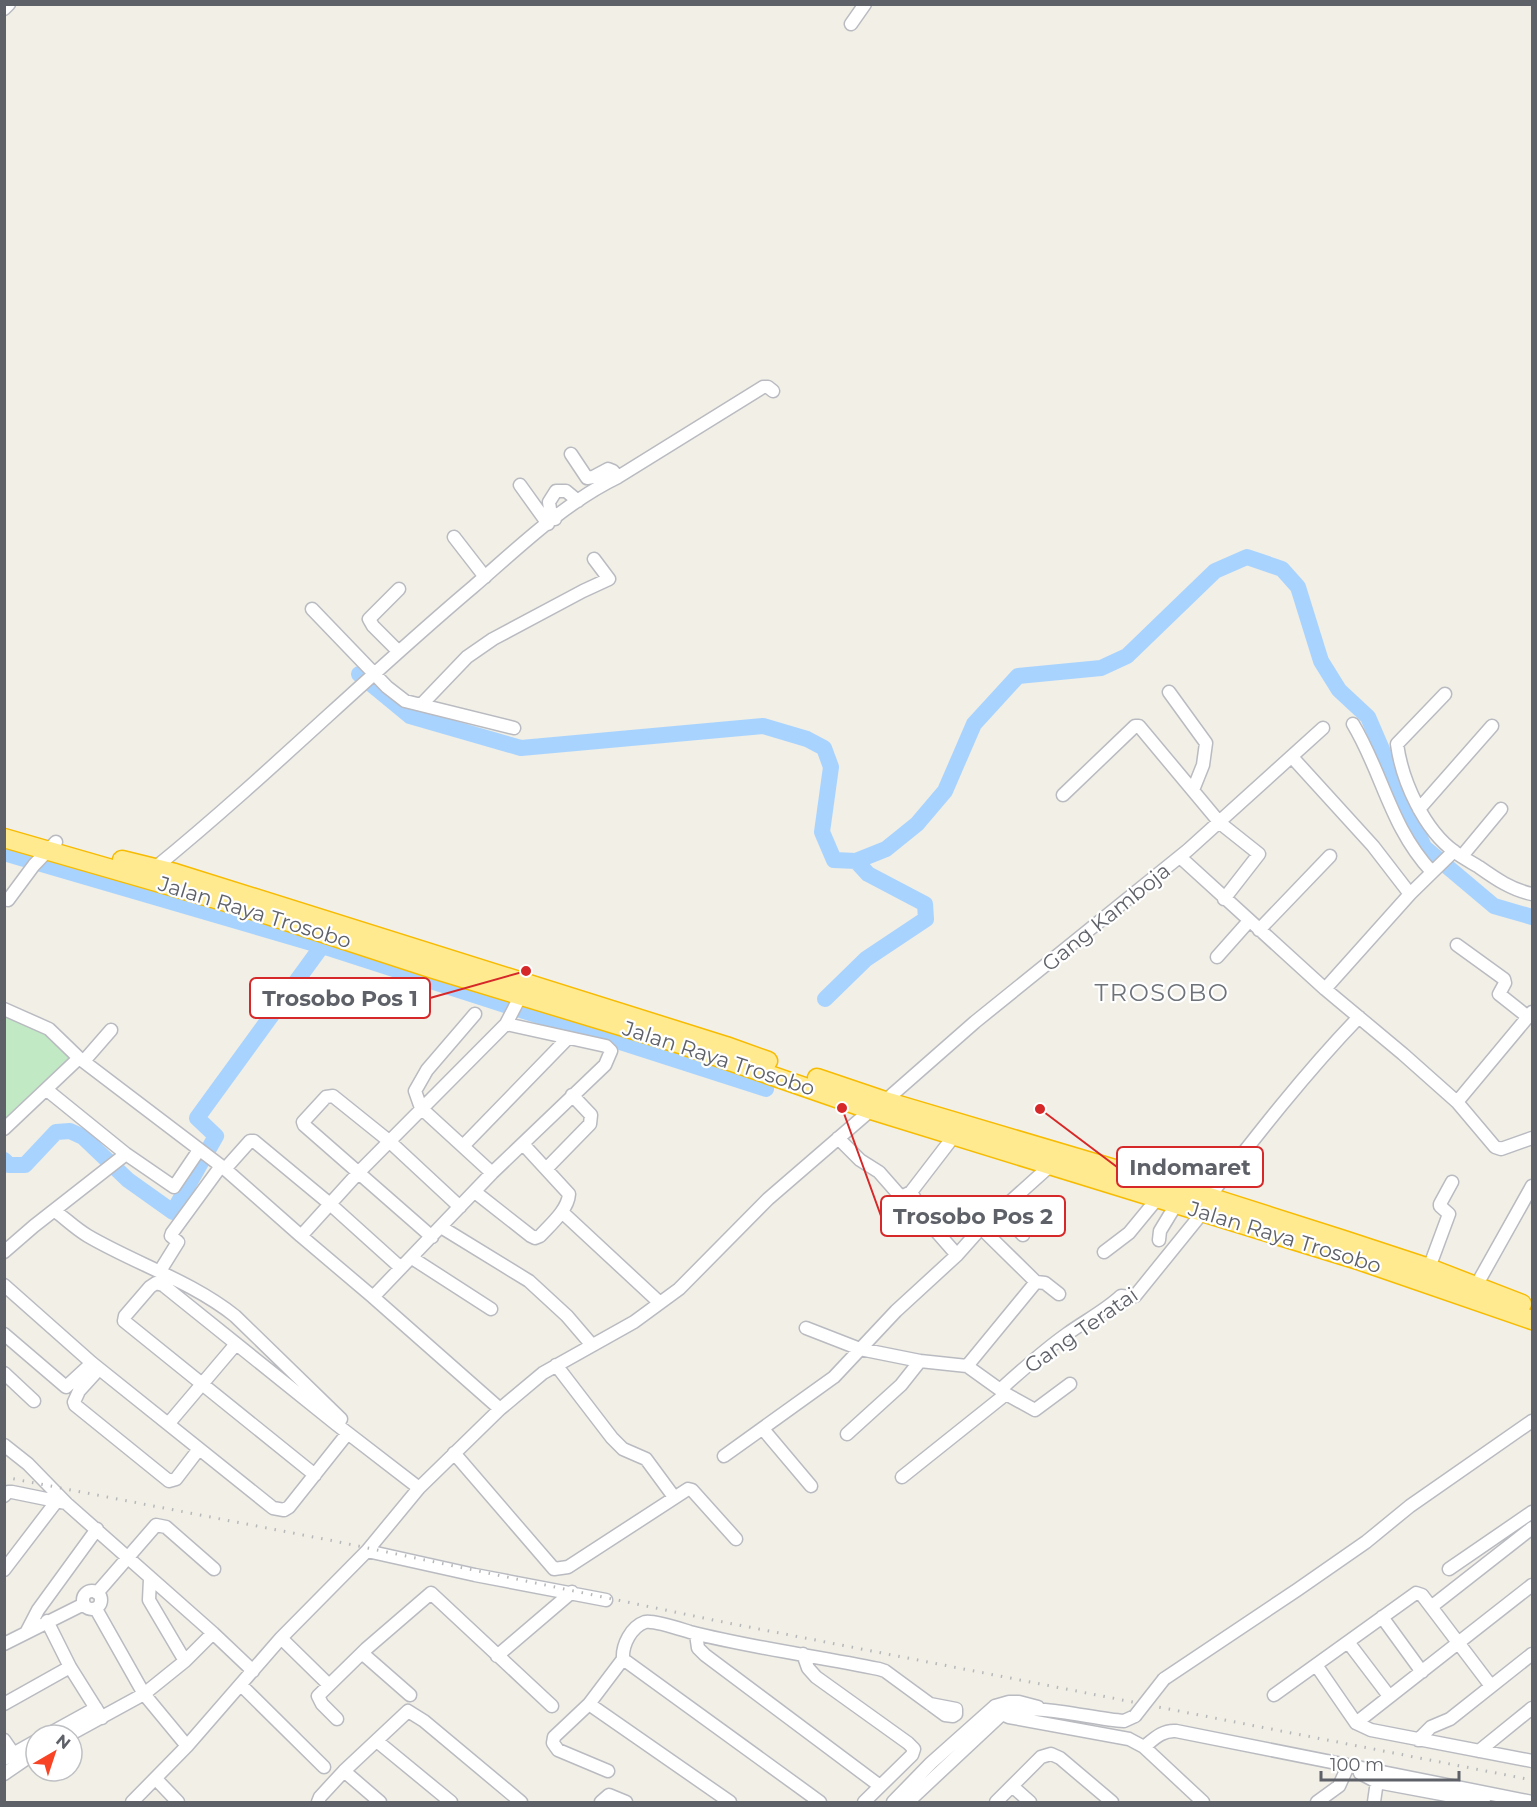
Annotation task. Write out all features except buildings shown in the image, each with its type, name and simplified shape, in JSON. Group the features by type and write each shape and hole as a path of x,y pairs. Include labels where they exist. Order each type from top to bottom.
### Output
{"highway":[{"name":"Jalan Raya Trosobo","path":"4,827 45,853 156,867 649,1021 954,1136 1157,1199 1206,1205 1533,1320"},
{"name":"Jalan Raya Trosobo","path":"4,838 45,853 240,906 520,997 777,1070"},
{"name":"Jalan Raya Trosobo","path":"878,1106 1206,1205 1429,1268 1533,1308"}],"street":[{"path":"4,9 9,4"},
{"path":"851,24 865,4"},
{"path":"156,867 398,651 551,521 594,489 618,477 763,387 768,387 773,391"},
{"path":"571,453 587,478 608,469 618,477"},
{"path":"520,485 551,521"},
{"path":"551,521 549,502 556,491 566,491 578,501"},
{"path":"454,537 485,577"},
{"path":"421,705 467,657 493,639 609,579 594,559"},
{"path":"398,651 369,619 399,589"},
{"path":"312,609 372,675 398,696 411,703 514,728"},
{"path":"1169,692 1206,743 1203,765 1192,790"},
{"path":"1445,694 1397,744 1408,783 1419,809 1435,832 1455,854 1504,884 1533,894"},
{"path":"1353,724 1364,743 1400,828 1420,859 1434,870"},
{"path":"1063,795 1137,725 1221,823 1259,855 1224,899"},
{"path":"1419,809 1492,726"},
{"name":"Gang Kamboja","path":"132,1803 187,1746 281,1638 367,1551 419,1488 500,1409 555,1365 634,1322 679,1289 768,1199 838,1138 975,1022 1221,823 1323,728"},
{"path":"1292,758 1373,846 1410,894"},
{"path":"1325,989 1410,894 1501,809"},
{"path":"8,900 45,853"},
{"path":"1259,930 1330,856"},
{"path":"1180,857 1325,989 1457,1102 1499,1149 1533,1138"},
{"path":"1217,957 1249,921"},
{"path":"1457,945 1504,979 1505,983 1499,994 1530,1014 1457,1102"},
{"path":"302,1236 358,1172 510,1019 520,997"},
{"path":"4,1009 49,1029 82,1059 223,1167 500,1409"},
{"path":"475,1014 420,1079 415,1091 421,1108 492,1173"},
{"path":"1206,1205 1264,1126 1327,1050 1359,1017"},
{"path":"373,1298 492,1173 605,1065 611,1052 606,1046 568,1038 510,1019"},
{"path":"4,1129 111,1030"},
{"path":"463,1146 568,1038"},
{"path":"47,1090 124,1155 174,1187 204,1153"},
{"path":"547,1168 590,1124 591,1115 572,1095"},
{"path":"432,1237 303,1124 326,1097 333,1096 389,1141 460,1207"},
{"path":"838,1138 860,1160 879,1172 901,1197 911,1192 954,1136"},
{"path":"160,1271 178,1242 171,1236 172,1233 223,1167 253,1140 330,1204 401,1269"},
{"path":"474,1192 534,1238 540,1236 561,1212 568,1201 569,1194 523,1144"},
{"path":"4,1252 124,1155"},
{"path":"724,1456 834,1377 896,1311 957,1255 981,1228 1051,1165"},
{"path":"1429,1268 1449,1214 1441,1208 1440,1204 1452,1182"},
{"path":"1476,1286 1533,1186"},
{"path":"911,1192 929,1223 957,1255"},
{"path":"1104,1252 1129,1233 1157,1199"},
{"path":"1159,1240 1160,1231 1177,1203"},
{"name":"Gang Teratai","path":"1003,1391 1031,1361 1067,1333 1110,1307 1121,1296 1132,1298 1135,1296 1206,1205"},
{"path":"55,1210 87,1235 214,1300 235,1316 344,1423 347,1434"},
{"path":"1000,1211 1023,1235"},
{"path":"561,1212 660,1303"},
{"path":"441,1227 529,1281 567,1316 591,1344"},
{"path":"981,1228 1036,1282 1045,1283 1059,1294"},
{"path":"412,1258 491,1309"},
{"path":"967,1366 1036,1282"},
{"path":"315,1474 124,1321 125,1316 150,1287 158,1283 186,1302 347,1434 419,1488"},
{"path":"4,1285 95,1366 273,1508 284,1510 289,1507 347,1434"},
{"path":"806,1328 860,1349 920,1361 967,1366 1035,1410 1070,1384"},
{"path":"4,1334 66,1387 95,1366"},
{"path":"169,1423 236,1344"},
{"path":"847,1434 901,1384 920,1361"},
{"path":"555,1365 612,1438 623,1449 646,1459 674,1497"},
{"path":"95,1366 79,1392 74,1402 75,1406 169,1482 176,1479 199,1449"},
{"path":"4,1373 34,1401"},
{"path":"903,1477 1003,1391"},
{"path":"893,1803 931,1763 1009,1702 1020,1706 1029,1703 1044,1710 1115,1721 1130,1720 1164,1679 1366,1542 1410,1506 1533,1421"},
{"path":"763,1429 811,1486"},
{"path":"4,1445 28,1464 61,1502 97,1529 253,1671"},
{"path":"454,1453 550,1567 556,1569 568,1567 674,1497 691,1489 736,1539"},
{"path":"4,1496 12,1492 61,1502"},
{"path":"4,1570 61,1502"},
{"path":"1449,1569 1533,1512"},
{"path":"187,1746 144,1694 84,1596 90,1592 98,1593 153,1527 160,1525 166,1527 214,1569"},
{"path":"1431,1607 1533,1528"},
{"path":"26,1633 38,1610 97,1529"},
{"path":"1500,1534 1509,1547"},
{"path":"1479,1549 1488,1563"},
{"path":"367,1551 475,1575 606,1600"},
{"path":"150,1579 149,1600 185,1661"},
{"path":"1356,1723 1533,1585"},
{"path":"497,1656 573,1592"},
{"path":"337,1719 318,1698 362,1653 431,1593 552,1706"},
{"path":"1274,1695 1415,1593 1422,1595 1490,1684"},
{"path":"4,1644 47,1621 90,1606"},
{"path":"1382,1617 1422,1672"},
{"path":"47,1621 70,1667 99,1713"},
{"path":"608,1771 558,1750 553,1746 554,1737 589,1704 623,1659 622,1652 627,1639 647,1622 696,1634 885,1671 930,1704"},
{"path":"75,1723 144,1694 185,1661 213,1633"},
{"path":"696,1634 698,1648 705,1655 880,1786"},
{"path":"281,1638 329,1686"},
{"path":"1348,1642 1389,1696"},
{"path":"1418,1740 1465,1699 1506,1671 1533,1646"},
{"path":"362,1653 410,1695"},
{"path":"803,1654 808,1668 816,1677 914,1750 912,1755 864,1803"},
{"path":"1506,1671 1533,1654"},
{"path":"623,1659 820,1803"},
{"path":"1316,1665 1356,1723 1371,1730 1533,1761"},
{"path":"4,1704 70,1667"},
{"path":"241,1685 324,1767"},
{"path":"589,1704 730,1803"},
{"path":"1479,1751 1533,1708"},
{"path":"998,1710 1010,1717 1130,1739 1144,1747 1203,1803"},
{"path":"908,1803 942,1772 998,1710"},
{"path":"318,1803 320,1797 344,1772 408,1712 424,1721 521,1803"},
{"path":"84,1724 99,1713"},
{"path":"1144,1747 1159,1734 1168,1730 1176,1731 1348,1766 1378,1777 1441,1789 1533,1802"},
{"path":"4,1740 9,1756 24,1748"},
{"path":"378,1742 451,1803"},
{"path":"996,1803 1041,1757 1051,1754 1060,1758 1112,1803"},
{"path":"4,1774 24,1760"},
{"path":"931,1763 942,1772"},
{"path":"1317,1803 1339,1786 1348,1766"},
{"path":"344,1772 381,1803"},
{"path":"1374,1803 1378,1777"},
{"path":"156,1779 178,1803"},
{"path":"1012,1786 1030,1803"},
{"path":"1441,1789 1484,1803"},
{"path":"601,1803 609,1795 626,1803"}],"green space":[{"path":"5,1010 47,1030 77,1057 5,1127"}],"waterway":[{"path":"359,674 410,716 521,748 763,726 807,739 824,748 831,767 822,832 834,860 856,861 886,849 917,824 945,791 974,724 1018,676 1101,668 1127,656 1215,571 1247,557 1282,569 1298,587 1321,661 1339,690 1368,717 1424,847 1494,906 1532,917"},
{"path":"4,853 322,946 766,1089"},
{"path":"825,999 866,959 926,919 925,904 868,874 856,861"},
{"path":"4,1160 9,1165 25,1165 56,1132 70,1131 83,1137 128,1180 173,1212 216,1136 197,1118 322,946"}],"railway":[{"path":"4,1477 334,1541 718,1621 1532,1780"}],"place":[{"name":"Trosobo Pos 1","path":"526,971"},
{"name":"Trosobo Pos 2","path":"842,1108"},
{"name":"Indomaret","path":"1040,1109"}],"district":[{"name":"TROSOBO","path":"1162,992"}]}
